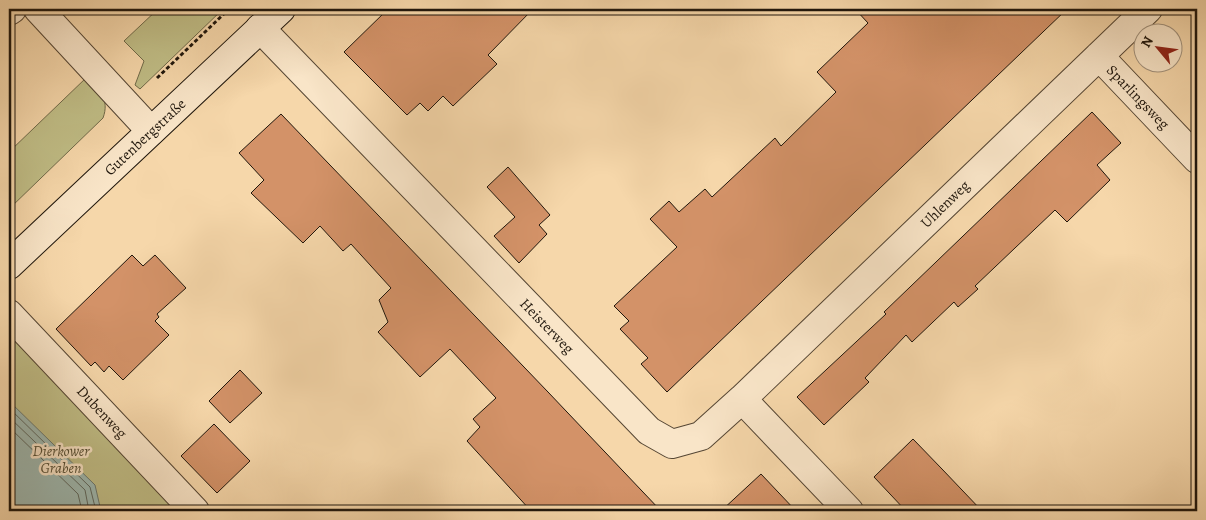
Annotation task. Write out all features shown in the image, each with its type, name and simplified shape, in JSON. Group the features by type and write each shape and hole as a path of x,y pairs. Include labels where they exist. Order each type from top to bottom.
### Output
{"street":[{"path":"38,9 151,131"},
{"name":"Gutenbergstraße","path":"9,265 281,9"},
{"name":"Uhlenweg","path":"742,399 1148,9"},
{"name":"Heisterweg","path":"260,28 649,431 672,444 701,436 742,399"},
{"name":"Sparlingsweg","path":"1099,56 1197,159"},
{"name":"Dubenweg","path":"9,314 196,511"},
{"path":"742,399 849,511"}],"path":[{"path":"128,106 229,9"}],"green space":[{"path":"158,9 223,9 140,89 135,85 144,61 124,41"},
{"path":"87,77 104,100 105,111 103,118 9,209 9,152"},
{"name":"Dierkower Graben","path":"9,329 181,511 9,511"}],"water":[{"path":"9,401 95,485 101,511 9,511"}],"building":[{"path":"388,9 533,9 488,55 497,64 453,106 443,96 428,111 420,103 407,115 344,52"},
{"path":"855,9 1067,9 667,392 641,364 648,358 620,329 629,321 614,306 677,247 650,219 669,201 679,212 705,189 712,197 775,138 781,146 836,92 817,72 868,23"},
{"path":"1092,112 1121,143 1097,165 1110,180 1067,222 1055,210 975,286 978,289 958,307 954,302 912,342 906,335 865,378 869,382 824,425 797,397 886,314 884,312"},
{"path":"281,114 661,511 531,511 467,441 480,427 473,419 496,398 450,349 420,377 378,332 388,322 379,300 391,288 351,244 343,251 320,226 303,243 251,193 264,180 239,153"},
{"path":"508,167 550,215 539,225 547,234 519,263 494,236 515,217 487,187"},
{"path":"132,255 143,266 155,255 186,288 157,314 159,317 155,321 169,335 123,380 109,366 104,372 95,362 91,366 56,329"},
{"path":"240,370 262,393 230,423 209,401"},
{"path":"214,424 250,461 217,493 181,456"},
{"path":"913,439 982,511 906,511 874,477"},
{"path":"761,474 796,511 721,511"}]}
